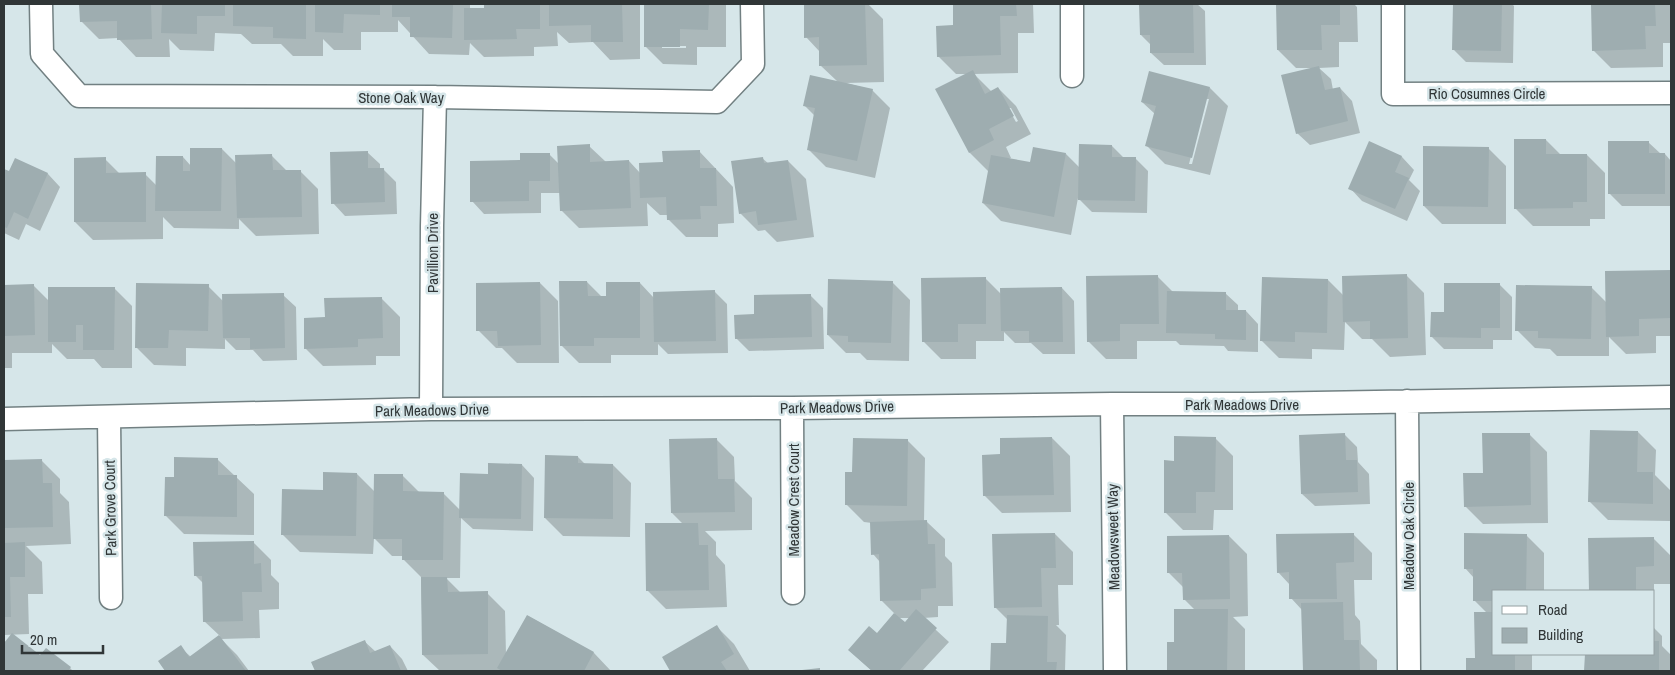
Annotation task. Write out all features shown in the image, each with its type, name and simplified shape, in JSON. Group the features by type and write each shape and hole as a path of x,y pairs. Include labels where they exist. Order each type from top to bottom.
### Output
{"street":[{"name":"Stone Oak Way","path":"41,4 42,54 79,96 435,97 717,102 753,64 752,4"},
{"path":"1072,4 1072,76"},
{"name":"Rio Cosumnes Circle","path":"1394,4 1393,94 1671,93"},
{"name":"Pavillion Drive","path":"431,409 435,97"},
{"name":"Park Meadows Drive","path":"4,419 431,409 1252,404 1671,397"},
{"name":"Meadow Oak Circle","path":"1407,401 1410,671"},
{"name":"Meadowsweet Way","path":"1112,404 1115,671"},
{"name":"Meadow Crest Court","path":"792,408 793,593"},
{"name":"Park Grove Court","path":"109,418 111,598"}],"building":[{"path":"79,4 151,4 152,39 117,40 117,21 80,22"},
{"path":"162,4 225,4 225,16 197,16 197,34 161,33"},
{"path":"233,4 306,4 306,39 273,38 273,27 233,26"},
{"path":"315,4 380,4 380,15 344,14 343,33 315,32"},
{"path":"392,4 453,4 452,38 410,37 410,17 392,17"},
{"path":"484,4 540,4 540,29 516,29 517,39 464,40 464,8 484,8"},
{"path":"549,4 622,4 623,42 591,42 591,25 549,26"},
{"path":"644,4 709,4 708,30 680,29 680,47 644,47"},
{"path":"804,4 865,4 867,65 819,66 819,37 804,38"},
{"path":"953,4 1016,4 1017,16 1000,16 1001,55 937,57 936,26 953,25"},
{"path":"1139,4 1193,4 1194,53 1150,53 1150,35 1140,35"},
{"path":"1276,4 1340,4 1340,25 1321,25 1322,50 1277,50"},
{"path":"1453,4 1502,4 1501,51 1452,50"},
{"path":"1591,4 1655,4 1656,26 1645,26 1646,49 1592,51"},
{"path":"1319,66 1325,90 1340,87 1348,121 1296,134 1281,75"},
{"path":"973,70 985,94 998,87 1014,116 989,129 994,140 969,153 935,89"},
{"path":"1149,71 1210,87 1192,158 1145,146 1156,106 1141,102"},
{"path":"810,75 873,89 857,161 807,150 815,108 803,106"},
{"path":"1514,139 1546,139 1546,154 1587,154 1587,202 1573,202 1573,208 1514,209"},
{"path":"1369,141 1402,156 1395,172 1409,178 1395,209 1348,189"},
{"path":"1608,141 1649,141 1649,153 1665,153 1665,194 1608,194"},
{"path":"590,144 590,162 629,160 631,208 560,211 557,146"},
{"path":"1079,144 1112,145 1112,157 1136,157 1135,201 1078,200"},
{"path":"1423,146 1489,147 1488,207 1423,206"},
{"path":"1033,147 1066,153 1054,217 982,203 991,155 1030,162"},
{"path":"190,148 222,148 221,211 155,211 156,156 183,156 183,171 190,171"},
{"path":"700,150 700,168 716,168 717,206 700,206 701,219 667,220 666,197 640,198 639,163 663,162 662,151"},
{"path":"368,151 368,168 384,168 385,202 331,204 330,152"},
{"path":"520,153 550,153 550,181 529,181 529,201 470,202 470,161 520,160"},
{"path":"272,154 273,170 301,170 302,217 237,218 235,155"},
{"path":"106,157 106,173 146,172 146,222 74,222 74,158"},
{"path":"763,157 764,163 788,160 797,220 758,225 756,211 739,214 731,161"},
{"path":"15,158 48,173 28,219 14,212 7,228 4,227 4,169 9,171"},
{"path":"1671,270 1671,318 1639,319 1639,336 1606,337 1605,271"},
{"path":"1407,274 1408,338 1370,339 1370,321 1343,322 1342,276"},
{"path":"1158,275 1159,324 1120,324 1120,341 1087,342 1086,276"},
{"path":"986,277 986,324 958,324 958,342 922,342 921,278"},
{"path":"1262,277 1328,279 1327,333 1295,332 1295,342 1260,341"},
{"path":"828,279 893,281 891,343 848,342 848,336 827,335"},
{"path":"559,281 587,281 588,296 606,296 606,282 640,282 640,338 594,338 594,346 560,346"},
{"path":"540,282 541,345 498,346 497,331 476,331 476,283"},
{"path":"136,283 209,284 208,331 169,330 168,348 135,348"},
{"path":"1444,283 1500,283 1500,328 1481,328 1481,338 1430,337 1431,312 1444,312"},
{"path":"34,284 35,335 4,336 4,285"},
{"path":"1516,285 1592,286 1591,339 1538,338 1538,331 1515,331"},
{"path":"48,287 115,287 114,350 83,350 83,325 76,325 76,342 48,342"},
{"path":"1062,287 1063,342 1029,342 1029,331 1001,331 1000,288"},
{"path":"715,290 716,341 654,342 653,292"},
{"path":"1167,291 1226,292 1226,310 1246,310 1246,340 1215,339 1215,334 1166,333"},
{"path":"284,293 285,348 250,349 250,338 223,338 222,294"},
{"path":"811,294 812,337 735,339 734,315 754,314 754,295"},
{"path":"382,297 383,338 358,339 358,347 304,349 304,318 325,317 324,298"},
{"path":"1590,430 1638,431 1637,472 1653,472 1653,504 1588,502"},
{"path":"1345,433 1346,460 1357,460 1358,492 1301,494 1299,435"},
{"path":"1482,433 1530,433 1531,505 1464,507 1463,473 1483,473"},
{"path":"1174,436 1216,437 1215,492 1196,492 1196,513 1164,513 1164,460 1174,461"},
{"path":"1052,437 1054,495 983,496 982,455 1000,454 1000,438"},
{"path":"717,438 718,479 734,479 735,512 671,513 669,439"},
{"path":"853,438 908,439 907,506 845,505 845,472 852,472"},
{"path":"545,455 578,456 578,463 613,464 613,519 544,518"},
{"path":"174,457 218,458 218,475 237,475 237,517 164,516 165,477 174,477"},
{"path":"42,459 43,483 52,483 53,527 4,528 4,460"},
{"path":"488,463 522,464 521,519 459,518 460,473 488,474"},
{"path":"323,472 357,473 356,536 281,535 282,489 323,490"},
{"path":"374,474 403,474 403,491 444,492 443,560 402,560 402,539 373,539"},
{"path":"927,520 928,544 935,544 936,588 921,589 921,600 880,601 879,554 871,555 870,522"},
{"path":"645,523 698,523 699,545 708,545 709,590 646,591"},
{"path":"1055,533 1056,568 1041,568 1042,607 994,608 992,534"},
{"path":"1354,533 1354,562 1336,563 1337,599 1289,599 1289,572 1277,573 1276,534"},
{"path":"1464,533 1527,534 1526,590 1492,590 1492,601 1473,601 1473,569 1464,569"},
{"path":"1229,535 1230,599 1183,600 1182,573 1167,573 1167,536"},
{"path":"1654,537 1654,566 1636,567 1636,590 1589,590 1588,538"},
{"path":"254,541 254,564 261,563 262,592 242,592 243,621 203,622 202,576 194,576 193,542"},
{"path":"25,542 25,577 10,577 11,617 4,617 4,543"},
{"path":"421,577 447,577 448,592 488,591 488,654 422,655"},
{"path":"1343,602 1344,640 1359,640 1360,671 1303,671 1301,603"},
{"path":"916,609 937,628 899,671 872,671 848,650 869,626 877,633 894,613 905,622"},
{"path":"1174,609 1228,609 1227,671 1167,671 1167,642 1174,642"},
{"path":"1474,612 1492,612 1492,655 1515,655 1515,671 1466,671 1466,658 1475,658"},
{"path":"527,615 594,652 584,671 502,671 497,668"},
{"path":"1007,615 1048,616 1047,662 1057,662 1056,671 990,671 991,643 1006,643"},
{"path":"717,625 734,654 721,662 727,671 670,671 662,657"},
{"path":"12,633 40,655 46,648 71,667 68,671 4,671 4,643"},
{"path":"219,635 246,671 165,671 158,661 181,645 189,657"},
{"path":"365,640 370,653 390,645 401,671 315,671 311,662"},
{"path":"1655,641 1659,641 1659,671 1584,671 1585,655 1655,655"},
{"path":"820,668 820,671 802,671 802,670"}]}
